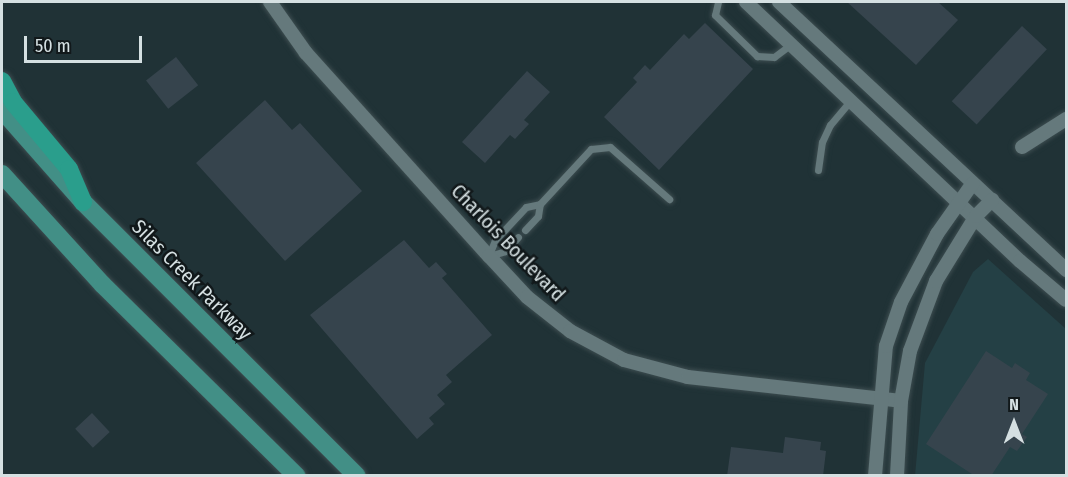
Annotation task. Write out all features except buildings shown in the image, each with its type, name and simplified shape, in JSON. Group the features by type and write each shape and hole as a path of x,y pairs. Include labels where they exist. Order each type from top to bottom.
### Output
{"highway":[{"path":"2,81 13,102 69,169 83,202"}],"main road":[{"name":"Silas Creek Parkway","path":"2,110 83,202 356,475"},
{"path":"2,174 103,285 284,467 297,476"}],"street":[{"name":"Charlois Boulevard","path":"270,2 306,53 489,256 527,297 570,332 624,360 688,377 879,400 901,400"},
{"path":"746,2 901,149 976,216 1020,261 1066,300"},
{"path":"779,2 1066,270"},
{"path":"790,45 809,30"},
{"path":"1022,147 1066,119"},
{"path":"901,149 917,133"},
{"path":"875,476 879,400 886,346 905,295 958,201 973,183"},
{"path":"897,476 901,400 910,351 936,281 976,216 992,200"},
{"path":"905,295 925,308"}],"lane":[{"path":"714,3 715,15 758,56 774,57 790,45"},
{"path":"818,170 822,142 830,124 850,101"},
{"path":"525,230 538,216 540,204 591,149 602,146 610,147 669,199"},
{"path":"489,256 495,240 526,207 540,204"},
{"path":"489,256 505,251 518,237"}],"shaded area":[{"path":"988,259 1066,329 1066,475 915,476 925,363 973,272"}]}
